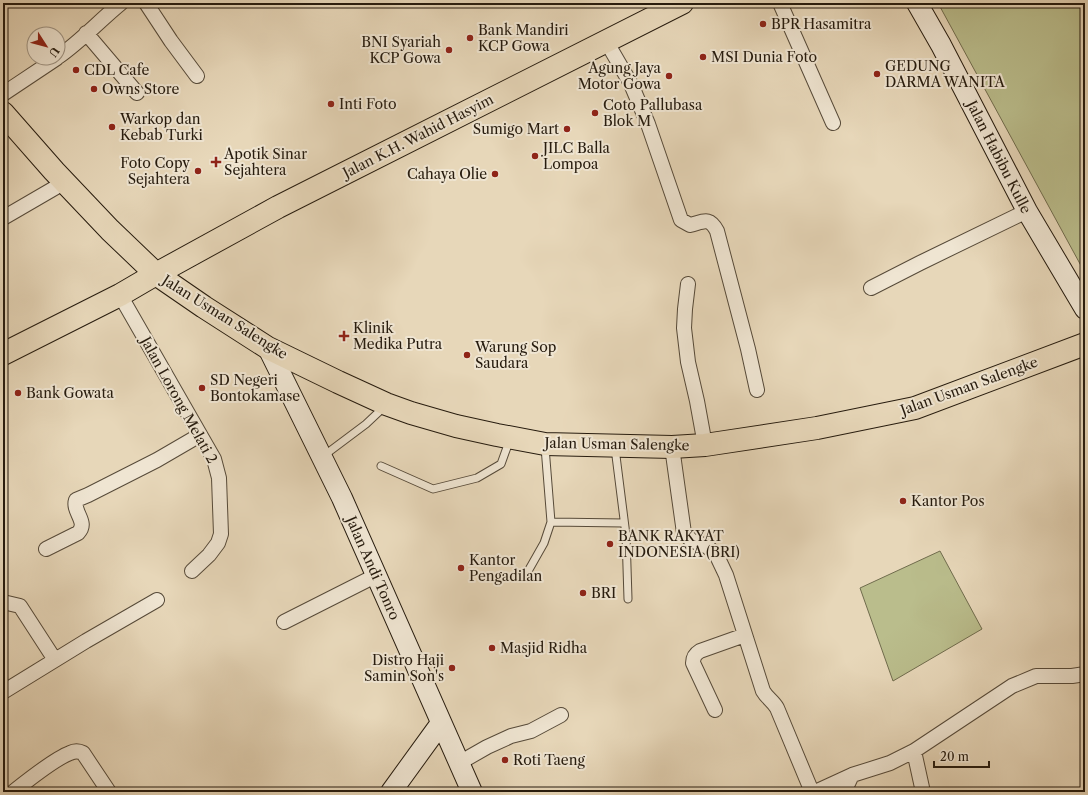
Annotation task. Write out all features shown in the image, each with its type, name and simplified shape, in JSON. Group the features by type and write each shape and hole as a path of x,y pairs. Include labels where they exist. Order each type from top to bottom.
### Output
{"main road":[{"name":"Jalan K.H. Wahid Hasyim","path":"3,354 120,295 278,207 682,3"},
{"name":"Jalan Usman Salengke","path":"3,113 110,230 156,274 204,307 268,348 386,404 456,426 510,438 545,444 615,446 705,445 817,428 915,408 1085,344"}],"street":[{"path":"66,51 121,3"},
{"path":"146,3 197,76"},
{"path":"780,3 834,123"},
{"name":"Jalan Habibu Kulle","path":"917,3 942,45 1027,211 1085,309"},
{"path":"86,33 137,93"},
{"path":"606,41 631,84 648,124 678,215 681,220 690,225 706,221 710,222 714,225 717,231 748,349 757,390"},
{"path":"3,94 45,66"},
{"path":"3,218 65,182"},
{"path":"871,288 1027,211"},
{"path":"688,284 684,328 688,362 698,401 705,445"},
{"name":"Jalan Lorong Melati 2","path":"120,295 214,459 219,478 221,534 218,543 209,555 192,571"},
{"name":"Jalan Andi Tonro","path":"268,348 342,498 472,792"},
{"path":"46,549 78,533 81,530 82,523 75,504 76,500 157,460 200,435"},
{"path":"672,446 684,533 691,540 708,547 717,556 726,575 763,691 766,696 774,702 777,708 813,792 852,776 890,763 914,751 1012,686 1036,676 1072,676 1085,674"},
{"path":"284,622 377,575"},
{"path":"3,692 86,641 157,600"},
{"path":"3,602 20,606 55,660"},
{"path":"715,710 693,663 693,658 700,651 745,635"},
{"path":"459,763 487,747 511,736 531,731 561,715"},
{"path":"391,792 441,723"},
{"path":"13,792 54,762 70,753 79,751 83,753 108,792"},
{"path":"914,751 923,792"},
{"path":"844,792 852,776"}],"lane":[{"path":"322,457 366,424 386,404"},
{"path":"381,466 433,489 477,478 501,464 510,438"},
{"path":"527,573 544,543 551,522 545,444"},
{"path":"615,446 626,535 628,599"},
{"path":"551,522 624,523"}],"green space":[{"path":"938,3 1085,3 1085,273"},
{"path":"940,551 982,629 893,681 860,588"}],"place":[{"name":"BPR Hasamitra","path":"763,24"},
{"name":"Bank Mandiri KCP Gowa","path":"470,38"},
{"name":"BNI Syariah KCP Gowa","path":"449,50"},
{"name":"MSI Dunia Foto","path":"703,57"},
{"name":"CDL Cafe","path":"76,70"},
{"name":"GEDUNG DARMA WANITA","path":"877,74"},
{"name":"Agung Jaya Motor Gowa","path":"669,76"},
{"name":"Owns Store","path":"94,89"},
{"name":"Inti Foto","path":"331,104"},
{"name":"Coto Pallubasa Blok M","path":"595,113"},
{"name":"Warkop dan Kebab Turki","path":"112,127"},
{"name":"Sumigo Mart","path":"567,129"},
{"name":"JILC Balla Lompoa","path":"535,156"},
{"name":"Apotik Sinar Sejahtera","path":"216,162"},
{"name":"Foto Copy Sejahtera","path":"198,171"},
{"name":"Cahaya Olie","path":"495,174"},
{"name":"Klinik Medika Putra","path":"344,336"},
{"name":"Warung Sop Saudara","path":"467,355"},
{"name":"SD Negeri Bontokamase","path":"202,388"},
{"name":"Bank Gowata","path":"18,393"},
{"name":"Kantor Pos","path":"903,501"},
{"name":"BANK RAKYAT INDONESIA (BRI)","path":"610,544"},
{"name":"Kantor Pengadilan","path":"461,568"},
{"name":"BRI","path":"583,593"},
{"name":"Masjid Ridha","path":"492,648"},
{"name":"Distro Haji Samin Son's","path":"452,668"},
{"name":"Roti Taeng","path":"505,760"}]}
